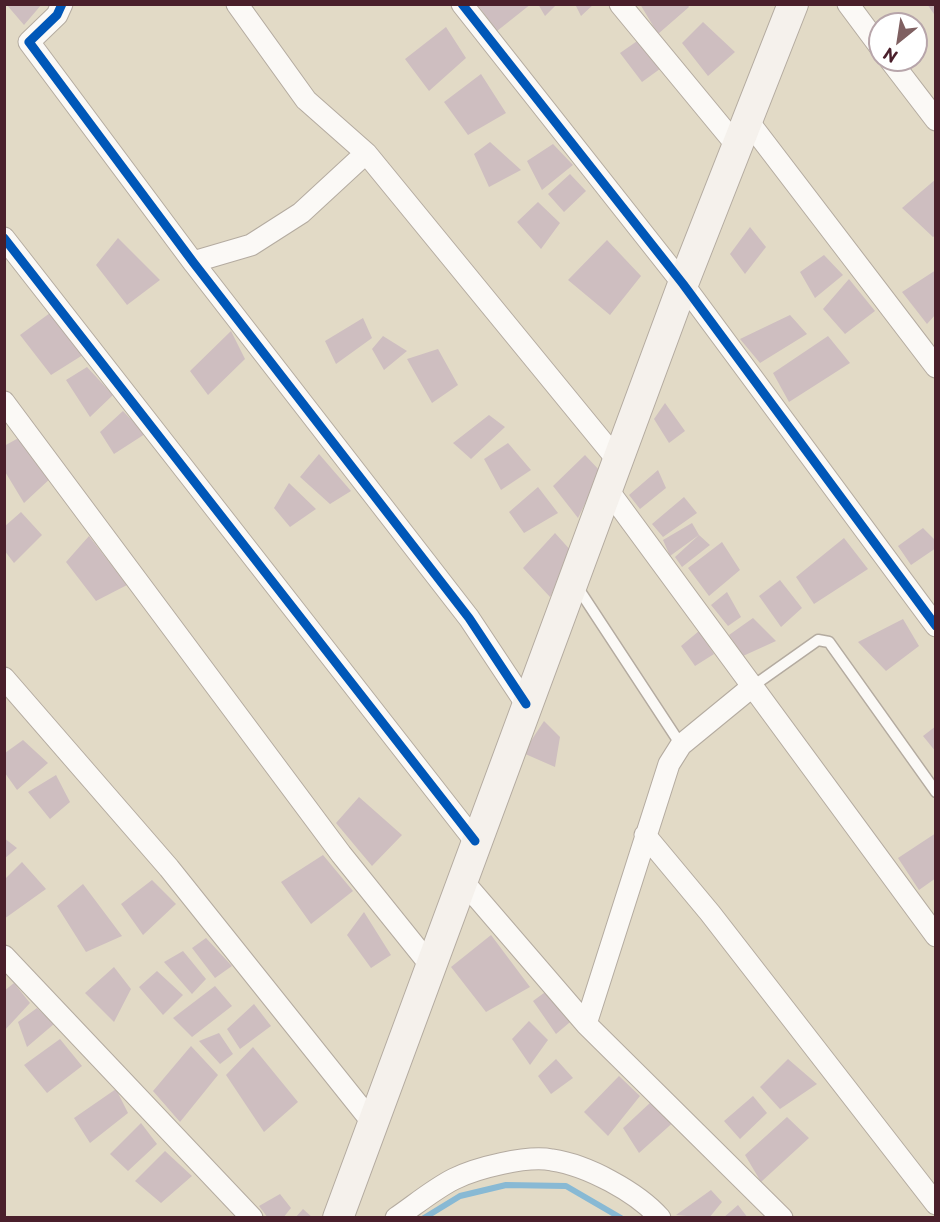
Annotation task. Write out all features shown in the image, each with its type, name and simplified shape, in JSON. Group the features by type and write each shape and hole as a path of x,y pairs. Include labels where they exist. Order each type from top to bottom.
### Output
{"main road":[{"path":"338,1218 475,841 619,462 683,284 794,4"}],"street":[{"path":"62,4 57,15 29,42 192,262 469,618 526,704"},
{"path":"237,4 306,100 366,153 619,462"},
{"path":"462,4 683,284 936,626"},
{"path":"620,4 743,134 936,367"},
{"path":"848,4 868,31"},
{"path":"899,72 936,120"},
{"path":"192,262 251,245 301,213 366,153"},
{"path":"4,238 475,841"},
{"path":"4,402 340,854 431,966"},
{"path":"608,490 936,936"},
{"path":"4,678 169,868 372,1122"},
{"path":"586,1024 669,764 681,745 753,686"},
{"path":"645,835 710,913 936,1204"},
{"path":"462,880 586,1024 782,1218"},
{"path":"4,956 252,1218"},
{"path":"396,1218 454,1179 504,1163 551,1159 599,1175 650,1206 660,1218"}],"lane":[{"path":"573,581 681,745"},
{"path":"753,686 818,640 829,642 936,792"}],"building":[{"path":"6,4 42,4 24,25"},
{"path":"477,4 531,4 497,31"},
{"path":"538,4 557,4 545,16"},
{"path":"575,4 594,4 581,16"},
{"path":"640,4 687,4 689,7 658,34"},
{"path":"927,4 936,4 936,17"},
{"path":"703,22 735,52 708,76 682,43"},
{"path":"446,27 466,58 429,91 405,59"},
{"path":"643,37 664,66 642,82 620,53"},
{"path":"481,74 506,113 468,135 444,102"},
{"path":"490,142 521,170 489,187 474,154"},
{"path":"553,144 573,165 542,190 527,161"},
{"path":"570,174 586,191 564,212 548,194"},
{"path":"936,179 936,235 933,237 902,208"},
{"path":"538,202 560,223 541,249 517,222"},
{"path":"750,227 766,247 745,274 730,254"},
{"path":"118,238 160,280 127,305 96,265"},
{"path":"607,240 641,276 610,315 568,280"},
{"path":"824,255 843,275 815,298 800,272"},
{"path":"936,270 936,314 927,324 902,292"},
{"path":"849,279 875,311 845,334 823,309"},
{"path":"50,313 86,353 51,375 20,335"},
{"path":"790,315 807,334 760,363 740,339"},
{"path":"363,318 372,338 336,364 325,341"},
{"path":"231,331 245,359 208,395 190,371"},
{"path":"383,336 407,351 384,370 372,349"},
{"path":"828,336 850,363 789,402 773,373"},
{"path":"438,349 458,385 432,403 407,359"},
{"path":"87,367 113,395 90,417 66,380"},
{"path":"665,403 685,431 669,443 654,419"},
{"path":"123,411 145,434 114,454 100,432"},
{"path":"489,415 505,427 471,459 453,443"},
{"path":"24,435 53,476 24,503 4,470 4,446"},
{"path":"508,443 531,470 501,490 484,459"},
{"path":"319,454 351,491 330,504 300,477"},
{"path":"585,455 601,472 578,518 553,486"},
{"path":"658,470 666,488 640,509 629,495"},
{"path":"289,483 316,509 290,527 274,508"},
{"path":"538,487 558,513 524,533 509,512"},
{"path":"684,497 697,513 663,537 652,524"},
{"path":"21,512 42,535 14,563 4,550 4,527"},
{"path":"692,523 699,535 670,556 663,540"},
{"path":"923,528 936,541 936,548 911,565 898,546"},
{"path":"555,533 573,553 550,597 523,568"},
{"path":"699,535 710,545 682,567 675,557"},
{"path":"89,536 127,585 96,601 66,562"},
{"path":"844,538 868,569 814,604 796,577"},
{"path":"722,542 740,570 709,596 688,568"},
{"path":"780,580 802,608 781,627 759,596"},
{"path":"727,592 741,617 728,626 711,605"},
{"path":"753,618 776,641 743,656 729,635"},
{"path":"903,619 919,646 886,671 858,642"},
{"path":"699,631 714,654 695,666 681,646"},
{"path":"544,721 560,737 555,767 523,753"},
{"path":"936,726 936,752 923,736"},
{"path":"23,740 48,763 17,790 5,773 5,753"},
{"path":"56,775 70,802 50,819 28,792"},
{"path":"359,797 402,835 372,866 336,823"},
{"path":"936,833 936,878 919,890 898,858"},
{"path":"4,838 17,848 4,859"},
{"path":"323,855 353,891 311,924 281,882"},
{"path":"22,862 46,889 4,919 4,880"},
{"path":"152,880 176,904 143,935 121,904"},
{"path":"83,884 122,936 86,952 57,906"},
{"path":"364,912 391,955 371,968 347,935"},
{"path":"491,935 530,987 486,1012 451,967"},
{"path":"206,938 232,966 215,978 192,948"},
{"path":"183,951 206,979 192,994 164,962"},
{"path":"114,967 131,989 114,1022 85,993"},
{"path":"157,971 183,995 163,1015 139,987"},
{"path":"14,983 30,1003 4,1031 4,991"},
{"path":"215,986 232,1006 192,1037 173,1018"},
{"path":"548,990 576,1017 556,1034 533,1001"},
{"path":"254,1004 271,1026 240,1049 227,1029"},
{"path":"37,1008 54,1024 27,1047 18,1022"},
{"path":"529,1021 548,1040 530,1065 512,1039"},
{"path":"219,1033 233,1054 220,1064 199,1041"},
{"path":"60,1039 82,1066 47,1093 24,1065"},
{"path":"191,1046 218,1075 180,1122 153,1091"},
{"path":"253,1047 298,1102 264,1132 226,1075"},
{"path":"556,1059 573,1078 551,1094 538,1076"},
{"path":"788,1059 817,1084 780,1109 760,1087"},
{"path":"619,1076 640,1096 608,1136 584,1112"},
{"path":"116,1089 128,1113 90,1143 74,1118"},
{"path":"753,1096 767,1113 740,1139 724,1121"},
{"path":"651,1102 677,1119 639,1153 623,1128"},
{"path":"787,1117 809,1138 761,1182 745,1155"},
{"path":"141,1123 157,1144 128,1171 110,1154"},
{"path":"165,1151 192,1176 161,1203 135,1181"},
{"path":"711,1190 722,1202 709,1218 676,1215"},
{"path":"280,1194 291,1208 283,1218 268,1218 259,1206"},
{"path":"738,1205 748,1218 723,1218"},
{"path":"303,1209 313,1218 295,1218"}],"waterway":[{"path":"424,1218 460,1196 506,1185 566,1186 621,1218"}],"cycle path":[{"path":"62,4 57,15 29,42 193,262 469,618 526,704"},
{"path":"462,4 683,284 936,626"},
{"path":"4,238 475,841"}]}
